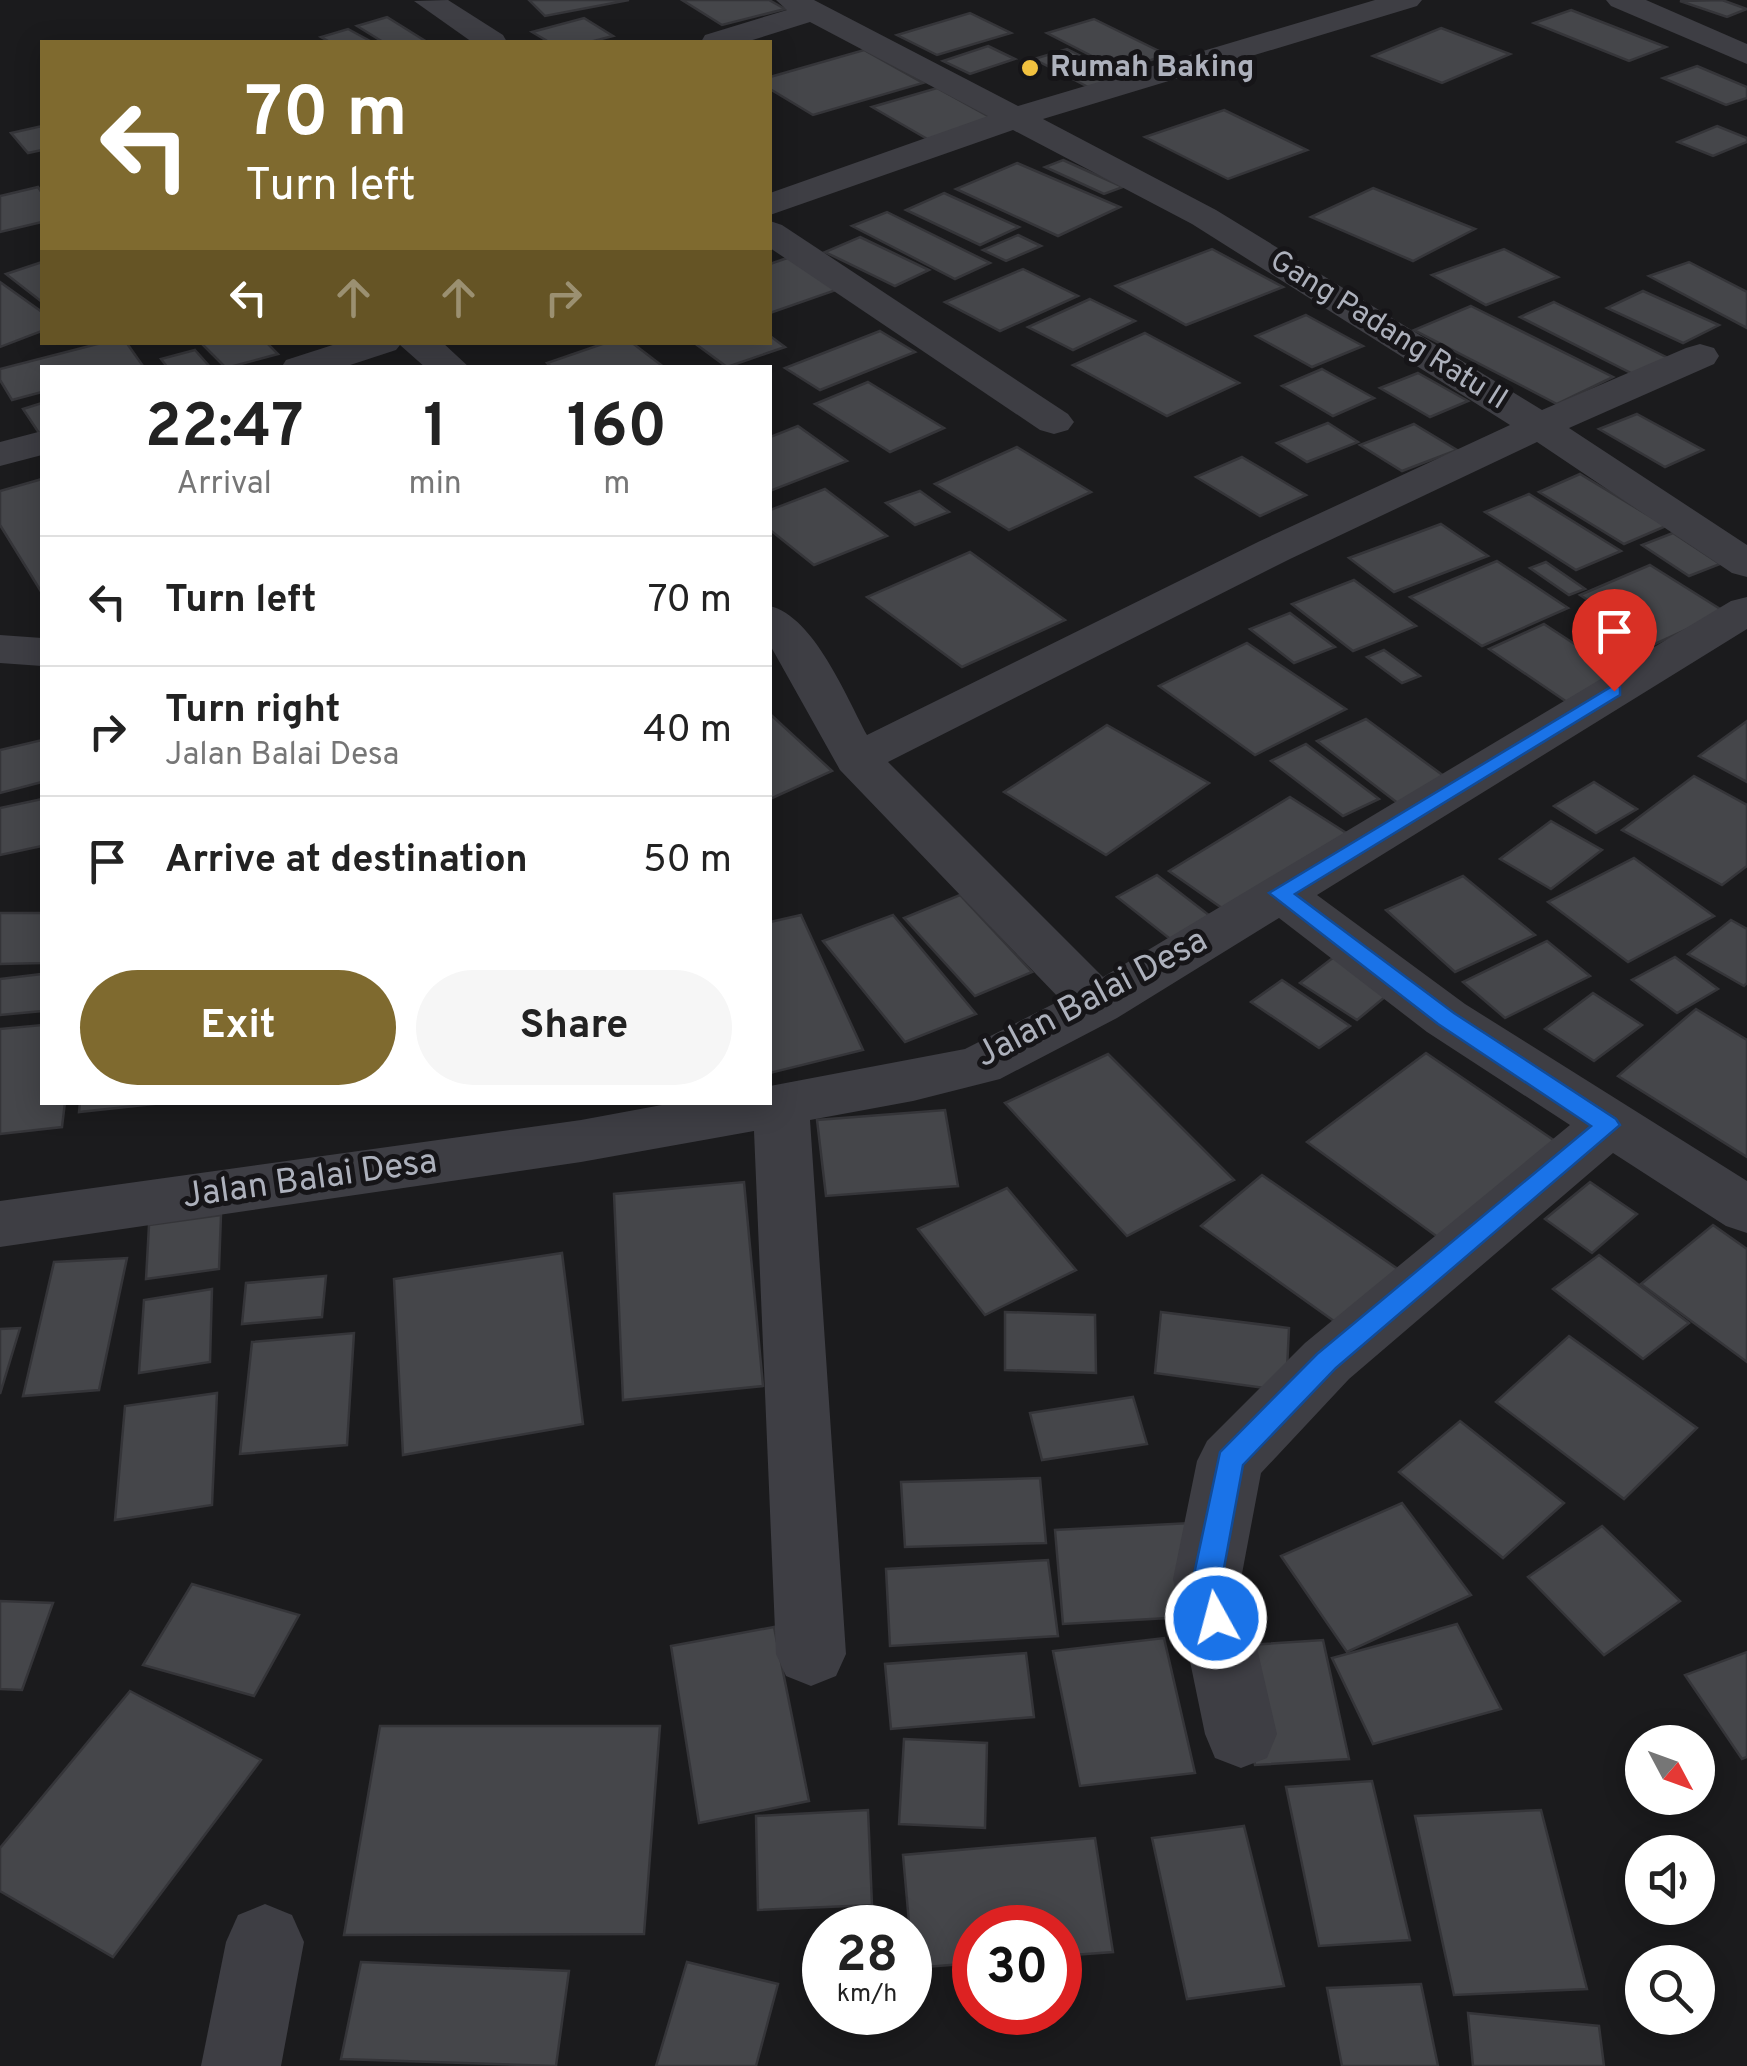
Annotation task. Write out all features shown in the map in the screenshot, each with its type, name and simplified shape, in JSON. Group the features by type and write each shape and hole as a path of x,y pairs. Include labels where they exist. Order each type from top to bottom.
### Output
{"street":[{"path":"772,204 1017,117 1407,0"},
{"path":"1621,0 1747,55"},
{"path":"429,1 489,40"},
{"path":"721,40 800,6"},
{"name":"Gang Padang Ratu II","path":"800,6 1204,217 1538,424 1747,564"},
{"path":"772,233 1054,422"},
{"path":"310,365 373,345"},
{"path":"421,345 447,365"},
{"path":"857,760 1268,551 1538,424 1700,356"},
{"path":"0,454 40,443"},
{"name":"Jalan Balai Desa","path":"772,1105 913,1081 980,1065 1098,1005 1747,610"},
{"path":"772,621 793,643 857,760 1098,1005"},
{"path":"0,649 40,652"},
{"path":"1280,893 1446,1018 1608,1125 1747,1210"},
{"path":"781,1104 811,1654"},
{"name":"Jalan Balai Desa","path":"0,1224 578,1122 770,1105"},
{"path":"1240,1734 1208,1579 1230,1460 1326,1361 1608,1125"},
{"path":"241,2066 265,1942"}],"building":[{"path":"529,0 629,0 545,16"},
{"path":"682,0 769,0 785,9 722,25"},
{"path":"1722,0 1747,9 1727,17 1680,1"},
{"path":"1571,10 1666,47 1629,61 1534,23"},
{"path":"970,13 1011,33 937,55 897,35"},
{"path":"387,17 424,40 380,40 357,26"},
{"path":"584,18 613,36 598,40 546,40 532,32"},
{"path":"1094,19 1167,55 1119,70 1047,33"},
{"path":"1441,28 1510,54 1442,83 1373,56"},
{"path":"348,29 368,40 326,40 321,37"},
{"path":"988,46 1015,59 970,74 943,61"},
{"path":"1067,49 1125,78 1092,89 1034,59"},
{"path":"864,50 923,83 813,115 772,90 772,76"},
{"path":"1697,66 1747,87 1747,98 1726,105 1663,78"},
{"path":"937,88 995,120 929,140 872,107"},
{"path":"1224,110 1307,150 1228,179 1145,137"},
{"path":"40,126 40,150 28,153 11,133"},
{"path":"1717,126 1747,138 1747,142 1713,156 1678,142"},
{"path":"1063,160 1123,187 1104,194 1045,167"},
{"path":"1017,163 1120,207 1058,236 956,189"},
{"path":"38,187 40,222 0,232 0,196"},
{"path":"1373,188 1475,229 1413,261 1311,217"},
{"path":"944,193 1019,227 980,245 906,210"},
{"path":"887,212 990,263 955,279 852,226"},
{"path":"1018,235 1041,246 1006,261 983,250"},
{"path":"860,237 929,270 895,286 825,252"},
{"path":"1212,249 1283,287 1186,325 1116,286"},
{"path":"1504,249 1558,277 1486,305 1432,275"},
{"path":"790,257 839,289 772,312 772,263"},
{"path":"1689,262 1747,292 1747,328 1649,276"},
{"path":"40,263 40,300 6,274"},
{"path":"1023,269 1078,296 1000,331 945,302"},
{"path":"0,282 40,311 40,332 0,347"},
{"path":"1643,291 1719,325 1683,343 1607,308"},
{"path":"1090,299 1135,321 1073,350 1028,327"},
{"path":"1554,302 1670,359 1635,375 1520,317"},
{"path":"1471,306 1613,377 1557,404 1414,330"},
{"path":"1306,315 1363,346 1312,367 1256,336"},
{"path":"880,331 915,352 820,390 785,368"},
{"path":"1145,333 1239,383 1167,416 1073,365"},
{"path":"772,337 785,347 733,365 724,365 697,345 772,345"},
{"path":"93,345 128,345 142,365 40,365 40,393 12,400 0,380 0,369"},
{"path":"203,345 269,345 278,354 237,365 223,365"},
{"path":"599,345 635,345 661,365 549,365"},
{"path":"195,350 208,365 166,365 161,359"},
{"path":"1322,369 1374,398 1333,416 1282,386"},
{"path":"1418,373 1468,401 1430,417 1380,388"},
{"path":"868,382 944,428 890,452 815,404"},
{"path":"40,404 40,433 39,433 23,409"},
{"path":"1637,414 1703,450 1665,467 1599,429"},
{"path":"1328,423 1358,442 1307,462 1277,443"},
{"path":"1414,424 1457,450 1402,471 1360,445"},
{"path":"798,426 847,461 772,490 772,436"},
{"path":"1017,447 1091,492 1009,530 935,484"},
{"path":"1242,457 1306,495 1260,516 1196,477"},
{"path":"1580,474 1666,526 1624,544 1539,492"},
{"path":"40,480 40,590 0,525 0,491"},
{"path":"825,489 887,536 814,565 772,532 772,509"},
{"path":"920,491 949,512 915,525 886,503"},
{"path":"1529,494 1621,551 1576,570 1485,512"},
{"path":"1441,524 1488,556 1394,592 1349,558"},
{"path":"1673,533 1720,564 1689,576 1642,545"},
{"path":"970,552 1065,620 962,667 867,597"},
{"path":"1497,561 1568,608 1482,646 1410,597"},
{"path":"1546,562 1585,589 1569,595 1530,568"},
{"path":"1650,565 1725,612 1655,644 1580,595"},
{"path":"1354,580 1416,626 1353,651 1292,604"},
{"path":"1290,613 1335,647 1294,663 1250,629"},
{"path":"1544,624 1622,675 1567,702 1489,649"},
{"path":"1247,643 1346,709 1255,755 1159,686"},
{"path":"1384,650 1420,676 1402,683 1367,657"},
{"path":"772,716 832,771 772,798"},
{"path":"1366,719 1448,779 1399,804 1317,741"},
{"path":"1747,721 1747,782 1699,756"},
{"path":"1107,725 1209,783 1106,855 1004,792"},
{"path":"40,740 40,783 0,793 0,750"},
{"path":"1306,744 1379,799 1343,816 1271,761"},
{"path":"1694,776 1747,805 1747,866 1722,885 1622,830"},
{"path":"1594,782 1637,809 1596,833 1554,806"},
{"path":"1290,797 1351,836 1229,913 1169,871"},
{"path":"40,799 40,846 0,855 0,808"},
{"path":"1551,821 1602,850 1551,889 1500,859"},
{"path":"1634,858 1714,916 1628,962 1548,902"},
{"path":"1157,875 1214,919 1174,942 1117,897"},
{"path":"1463,876 1535,935 1455,972 1386,910"},
{"path":"960,895 1032,972 975,996 904,918"},
{"path":"0,913 40,913 40,963 0,964"},
{"path":"801,915 863,1050 772,1073 772,922"},
{"path":"893,915 976,1014 905,1042 823,941"},
{"path":"1731,920 1747,929 1744,986 1688,954"},
{"path":"1547,941 1590,976 1505,1018 1463,982"},
{"path":"1334,957 1391,992 1357,1020 1300,983"},
{"path":"1675,957 1718,989 1677,1013 1632,980"},
{"path":"40,974 40,1011 0,1015 0,979"},
{"path":"1282,980 1350,1026 1319,1048 1251,1002"},
{"path":"1593,993 1642,1025 1594,1061 1545,1029"},
{"path":"1696,1009 1747,1040 1747,1157 1618,1076"},
{"path":"40,1025 40,1105 65,1105 62,1127 0,1134 0,1029"},
{"path":"1426,1053 1558,1143 1439,1238 1307,1142"},
{"path":"1108,1054 1234,1180 1127,1236 1005,1103"},
{"path":"80,1105 144,1105 79,1112"},
{"path":"945,1110 958,1186 826,1196 817,1120"},
{"path":"1262,1175 1405,1274 1345,1329 1201,1226"},
{"path":"744,1182 763,1386 623,1400 614,1194"},
{"path":"1590,1182 1637,1214 1592,1253 1545,1219"},
{"path":"1007,1188 1076,1270 985,1315 918,1229"},
{"path":"221,1215 219,1269 146,1279 149,1225"},
{"path":"1713,1225 1747,1249 1747,1362 1641,1284"},
{"path":"562,1253 583,1424 403,1455 394,1279"},
{"path":"1599,1255 1689,1323 1643,1359 1553,1289"},
{"path":"127,1258 99,1390 23,1396 54,1262"},
{"path":"326,1276 322,1317 242,1324 246,1283"},
{"path":"212,1289 210,1362 139,1373 144,1300"},
{"path":"1005,1312 1095,1315 1096,1373 1005,1370"},
{"path":"1161,1312 1289,1328 1286,1391 1155,1373"},
{"path":"20,1328 0,1394 0,1329"},
{"path":"354,1333 347,1445 240,1454 252,1342"},
{"path":"1569,1336 1697,1428 1624,1499 1496,1402"},
{"path":"217,1393 212,1505 115,1520 125,1406"},
{"path":"1133,1397 1147,1444 1042,1460 1030,1413"},
{"path":"1460,1421 1564,1503 1503,1558 1399,1472"},
{"path":"1040,1478 1046,1543 905,1547 901,1482"},
{"path":"1402,1503 1471,1595 1347,1652 1281,1556"},
{"path":"1191,1523 1204,1616 1063,1624 1055,1530"},
{"path":"1602,1526 1680,1601 1604,1655 1528,1577"},
{"path":"1048,1560 1058,1636 890,1646 886,1569"},
{"path":"192,1584 299,1615 254,1696 143,1665"},
{"path":"0,1601 53,1603 22,1690 0,1689"},
{"path":"1457,1624 1501,1709 1373,1744 1332,1658"},
{"path":"774,1627 809,1801 699,1823 671,1646"},
{"path":"1164,1638 1195,1773 1080,1786 1053,1651"},
{"path":"1323,1640 1349,1759 1255,1765 1233,1646"},
{"path":"1747,1652 1747,1757 1742,1759 1685,1675"},
{"path":"1026,1653 1034,1717 891,1729 885,1664"},
{"path":"130,1691 261,1760 113,1957 0,1891 0,1848"},
{"path":"380,1726 660,1726 644,1934 344,1935"},
{"path":"904,1739 987,1743 985,1828 899,1824"},
{"path":"1372,1781 1410,1940 1319,1946 1286,1787"},
{"path":"868,1810 872,1905 802,1905 802,1908 758,1910 756,1816"},
{"path":"1541,1810 1587,1989 1454,1995 1415,1816"},
{"path":"1244,1826 1284,1986 1187,1999 1152,1838"},
{"path":"1095,1838 1113,1952 1082,1954 1082,1905 952,1905 952,1965 932,1966 932,1905 907,1905 903,1855"},
{"path":"361,1962 569,1971 556,2066 341,2059"},
{"path":"687,1962 778,1984 756,2066 656,2066"},
{"path":"1421,1984 1438,2066 1342,2066 1327,1988"},
{"path":"1468,2013 1599,2026 1604,2066 1473,2066"}],"place":[{"name":"Rumah Baking","path":"1030,68"}],"route":[{"path":"1216,1618 1208,1579 1230,1460 1326,1361 1608,1125 1446,1018 1280,893 1614,691"}]}
